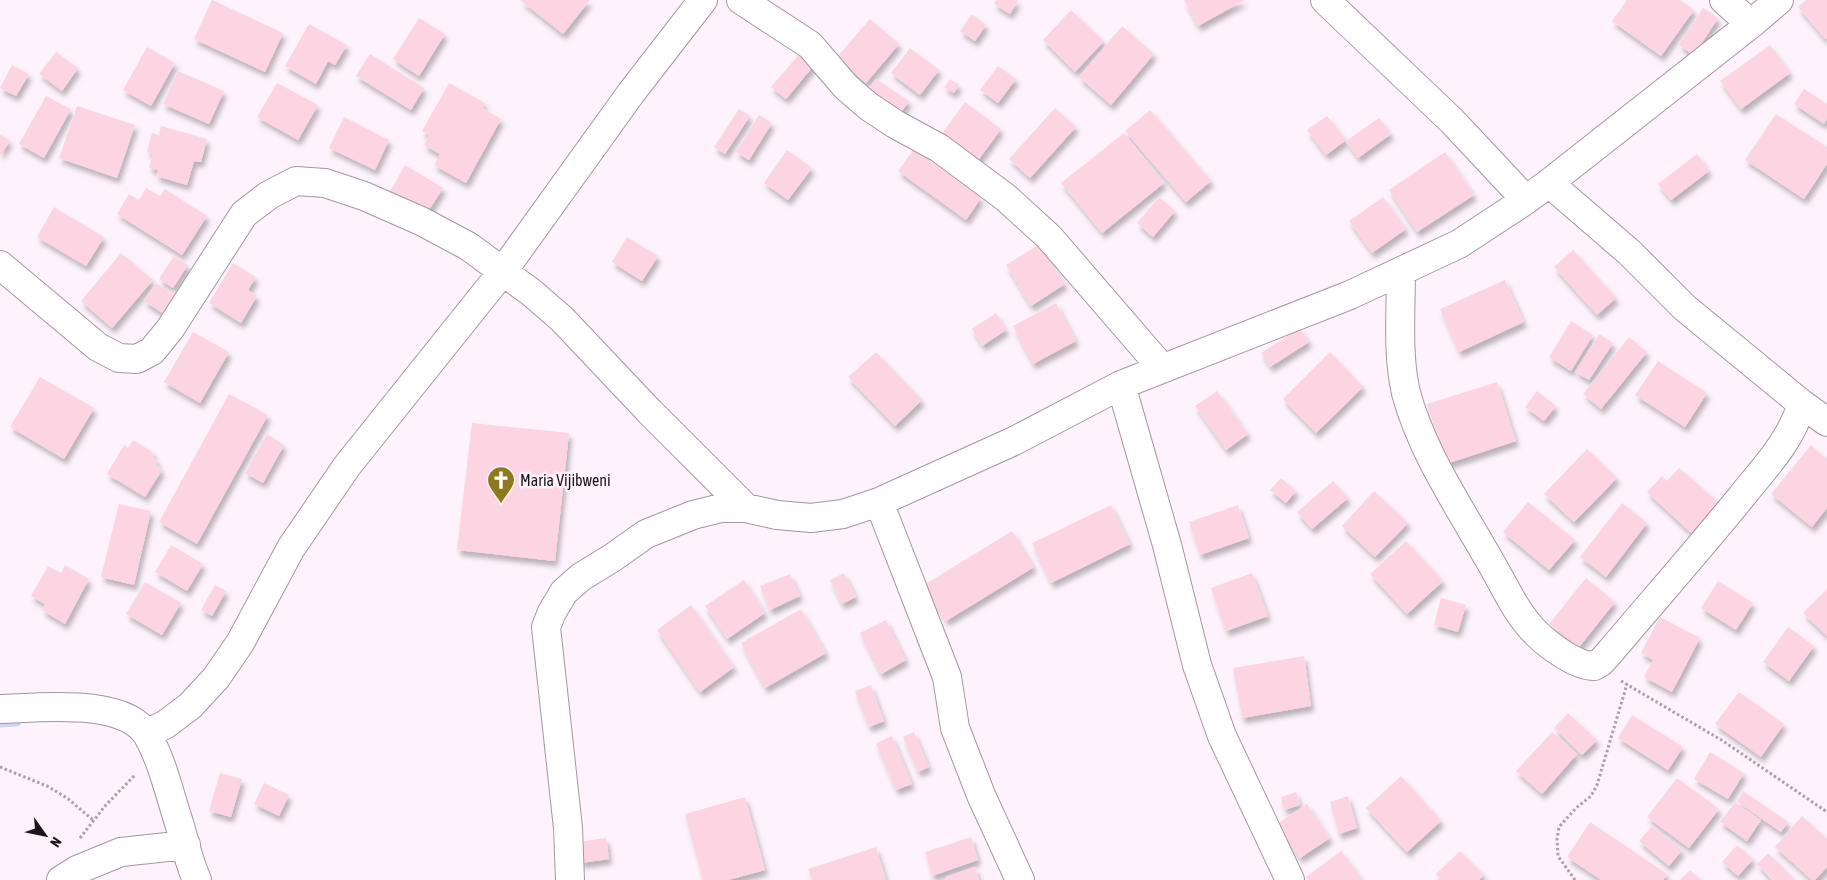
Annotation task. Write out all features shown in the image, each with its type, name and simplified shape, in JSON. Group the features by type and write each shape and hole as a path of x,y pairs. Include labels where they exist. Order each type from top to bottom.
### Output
{"street":[{"path":"152,746 166,724 190,706 216,678 240,643 292,548 342,474 503,271 631,93 703,0"},
{"path":"741,0 810,45 846,87 868,106 895,124 939,148 1005,197 1049,237 1162,368"},
{"path":"1326,0 1452,121 1526,200"},
{"path":"1724,0 1752,24"},
{"path":"570,880 568,828 546,627 552,612 564,592 581,577 646,534 693,515 712,510 746,508 777,515 811,518 843,514 879,502 1014,441 1121,385 1350,295 1459,244 1549,183 1752,24 1779,0"},
{"path":"0,265 98,347 119,358 137,359 152,351 170,329 244,214 269,195 296,181 325,183 372,199 421,221 468,246 532,293 562,319 650,412 746,508"},
{"path":"1549,183 1629,252 1685,308 1802,404 1827,422"},
{"path":"1402,271 1402,358 1406,391 1416,425 1435,468 1518,611 1536,633 1578,663 1594,666 1601,662 1610,652 1678,573 1780,448 1796,423 1802,404"},
{"path":"1121,385 1167,545 1197,666 1222,736 1290,880"},
{"path":"879,502 947,677 955,728 981,796 1020,880"},
{"path":"0,709 87,707 119,714 138,725 152,746 197,880"},
{"path":"61,880 77,870 121,852 186,845"}],"path":[{"path":"1594,666 1722,741 1827,812"},
{"path":"1576,880 1558,856 1557,839 1559,827 1590,796 1598,785 1627,684"},
{"path":"76,844 93,820 132,778 152,746"},
{"path":"0,767 46,786 66,798 93,820"}],"building":[{"path":"212,0 283,33 265,72 194,39"},
{"path":"520,0 590,0 563,34"},
{"path":"996,0 1018,0 1010,14 994,4"},
{"path":"1184,0 1245,0 1198,26"},
{"path":"1627,0 1680,0 1694,10 1661,56 1612,21"},
{"path":"1806,0 1827,0 1827,38 1825,39 1798,7"},
{"path":"1703,8 1718,18 1694,55 1679,45"},
{"path":"1071,10 1104,41 1075,72 1043,40"},
{"path":"972,14 986,25 975,41 960,31"},
{"path":"419,18 445,34 419,76 393,59"},
{"path":"870,19 899,44 866,83 837,57"},
{"path":"309,24 347,45 335,65 328,61 316,84 285,66"},
{"path":"1122,26 1154,54 1111,105 1079,77"},
{"path":"1770,45 1790,73 1741,109 1720,81"},
{"path":"147,47 175,63 151,106 123,90"},
{"path":"910,48 939,70 920,95 891,73"},
{"path":"56,52 78,68 62,91 39,74"},
{"path":"801,52 815,64 786,99 771,87"},
{"path":"370,54 424,88 411,110 356,76"},
{"path":"12,65 29,74 16,96 0,88"},
{"path":"998,66 1016,79 998,103 980,90"},
{"path":"178,71 224,91 209,124 163,104"},
{"path":"876,79 909,101 899,115 866,93"},
{"path":"950,79 959,85 954,93 944,87"},
{"path":"277,83 318,105 298,140 257,117"},
{"path":"449,83 485,103 482,108 501,119 466,183 434,165 440,154 424,145 429,135 422,131"},
{"path":"1804,89 1827,104 1827,119 1824,124 1794,104"},
{"path":"46,96 71,109 44,158 19,144"},
{"path":"965,102 1001,129 977,162 941,135"},
{"path":"77,106 135,125 117,178 59,158"},
{"path":"1055,108 1076,127 1030,178 1009,159"},
{"path":"739,109 750,116 725,154 714,147"},
{"path":"1150,110 1211,181 1186,202 1125,131"},
{"path":"1776,114 1827,147 1827,164 1804,199 1745,160"},
{"path":"759,115 772,123 749,160 736,152"},
{"path":"1327,116 1346,140 1326,155 1307,130"},
{"path":"344,117 389,140 375,170 329,148"},
{"path":"1379,118 1391,134 1358,158 1346,141"},
{"path":"161,126 207,139 201,162 194,161 187,185 156,176 158,170 149,168 153,154 147,152 152,133 159,135"},
{"path":"1124,133 1164,183 1102,233 1061,183"},
{"path":"0,134 10,141 0,155"},
{"path":"914,149 981,198 966,220 898,171"},
{"path":"787,150 812,168 788,200 764,183"},
{"path":"1445,152 1474,195 1417,232 1389,190"},
{"path":"1697,154 1709,171 1671,200 1658,184"},
{"path":"405,165 443,188 424,218 388,195"},
{"path":"146,188 160,196 165,189 207,216 182,255 117,214 129,194 139,200"},
{"path":"1159,197 1175,211 1153,237 1137,223"},
{"path":"1383,197 1406,229 1372,253 1349,221"},
{"path":"54,207 104,237 86,266 37,237"},
{"path":"627,237 658,256 642,281 612,262"},
{"path":"1040,244 1065,284 1031,306 1006,265"},
{"path":"1573,250 1616,298 1597,315 1554,267"},
{"path":"121,253 153,280 112,328 81,301"},
{"path":"174,256 188,265 173,288 159,279"},
{"path":"233,263 256,277 248,290 257,296 241,323 209,303"},
{"path":"1505,280 1524,322 1459,352 1440,309"},
{"path":"156,283 176,296 164,314 144,301"},
{"path":"1056,303 1076,341 1033,364 1013,326"},
{"path":"996,313 1006,330 982,346 972,329"},
{"path":"1571,321 1593,335 1571,371 1549,357"},
{"path":"1300,328 1309,342 1270,367 1261,353"},
{"path":"193,332 229,352 200,403 164,382"},
{"path":"1599,334 1613,343 1589,380 1575,372"},
{"path":"1629,337 1647,352 1601,409 1583,394"},
{"path":"876,352 922,400 895,426 848,377"},
{"path":"1330,352 1363,387 1316,433 1283,399"},
{"path":"1658,361 1707,393 1685,427 1635,395"},
{"path":"40,377 94,408 64,459 10,427"},
{"path":"1497,382 1516,441 1446,464 1427,404"},
{"path":"1217,391 1248,434 1226,450 1195,406"},
{"path":"1537,391 1556,406 1544,421 1525,407"},
{"path":"229,394 268,415 197,544 159,522"},
{"path":"472,423 569,433 555,561 457,550"},
{"path":"267,434 284,445 263,483 245,473"},
{"path":"133,440 154,453 152,457 158,461 156,465 162,470 145,497 107,474 124,445 128,448"},
{"path":"1811,445 1827,459 1827,508 1812,527 1771,494"},
{"path":"1587,449 1617,478 1574,522 1544,494"},
{"path":"1679,468 1718,502 1691,533 1647,492 1662,476 1667,481"},
{"path":"1281,478 1296,491 1286,503 1270,490"},
{"path":"1333,481 1348,498 1312,529 1297,512"},
{"path":"1374,491 1408,523 1375,557 1342,526"},
{"path":"1528,502 1575,540 1549,570 1503,532"},
{"path":"1622,503 1647,523 1606,577 1580,557"},
{"path":"119,504 151,511 134,585 101,577"},
{"path":"1111,505 1130,544 1051,583 1032,543"},
{"path":"1238,505 1249,538 1200,555 1189,522"},
{"path":"1012,531 1034,567 946,621 924,585"},
{"path":"1406,541 1443,581 1407,614 1370,574"},
{"path":"171,545 203,564 187,591 155,572"},
{"path":"65,565 89,579 65,624 42,610 45,604 31,596 48,566 61,573"},
{"path":"844,573 856,597 842,604 830,580"},
{"path":"1252,573 1268,616 1226,631 1211,588"},
{"path":"790,574 800,596 770,610 760,586"},
{"path":"1586,578 1615,602 1579,647 1549,624"},
{"path":"744,580 765,613 727,639 705,606"},
{"path":"1718,581 1753,603 1736,630 1701,608"},
{"path":"145,582 181,603 162,635 126,614"},
{"path":"215,585 226,591 212,616 201,610"},
{"path":"1827,589 1827,636 1803,613"},
{"path":"1441,598 1466,605 1458,632 1434,625"},
{"path":"691,605 734,667 700,692 657,630"},
{"path":"801,609 826,653 765,688 741,643"},
{"path":"1660,617 1700,638 1672,692 1644,677 1653,660 1641,653"},
{"path":"886,620 906,660 881,674 860,633"},
{"path":"1788,627 1814,646 1789,681 1763,662"},
{"path":"1304,656 1311,706 1242,718 1233,668"},
{"path":"871,685 884,721 869,727 855,691"},
{"path":"1739,692 1784,724 1761,757 1715,724"},
{"path":"1568,713 1597,740 1582,755 1554,728"},
{"path":"1632,715 1683,747 1668,770 1618,738"},
{"path":"914,732 929,767 918,772 903,737"},
{"path":"1552,732 1577,754 1542,794 1516,771"},
{"path":"892,736 912,784 896,790 876,743"},
{"path":"1710,752 1744,773 1728,799 1694,779"},
{"path":"220,773 242,779 231,817 209,811"},
{"path":"1401,776 1441,821 1407,852 1366,808"},
{"path":"1677,778 1719,809 1689,848 1647,817"},
{"path":"264,783 289,795 279,816 254,804"},
{"path":"1743,791 1788,822 1781,832 1737,802"},
{"path":"1296,792 1300,805 1284,810 1281,797"},
{"path":"1348,796 1357,828 1339,834 1330,802"},
{"path":"745,797 765,870 728,880 703,880 685,814"},
{"path":"1735,802 1761,820 1747,841 1720,822"},
{"path":"1307,804 1330,838 1300,858 1277,824"},
{"path":"1802,816 1827,839 1827,867 1815,880 1812,880 1775,847"},
{"path":"1590,822 1667,874 1663,880 1601,880 1567,857"},
{"path":"1652,826 1682,850 1669,866 1639,841"},
{"path":"971,837 978,860 932,876 925,852"},
{"path":"606,838 609,859 581,863 578,842"},
{"path":"1737,845 1753,859 1738,876 1722,862"},
{"path":"876,847 886,880 812,880 808,869"},
{"path":"1341,851 1363,880 1308,880 1306,877"},
{"path":"1460,851 1484,875 1479,880 1441,880 1436,874"},
{"path":"1768,853 1795,880 1772,880 1757,864"},
{"path":"975,867 979,880 947,880 946,877"},
{"path":"1690,870 1701,880 1680,880"}],"waterway":[{"path":"0,723 17,722"}],"place":[{"name":"Maria Vijibweni","path":"501,504"}]}
